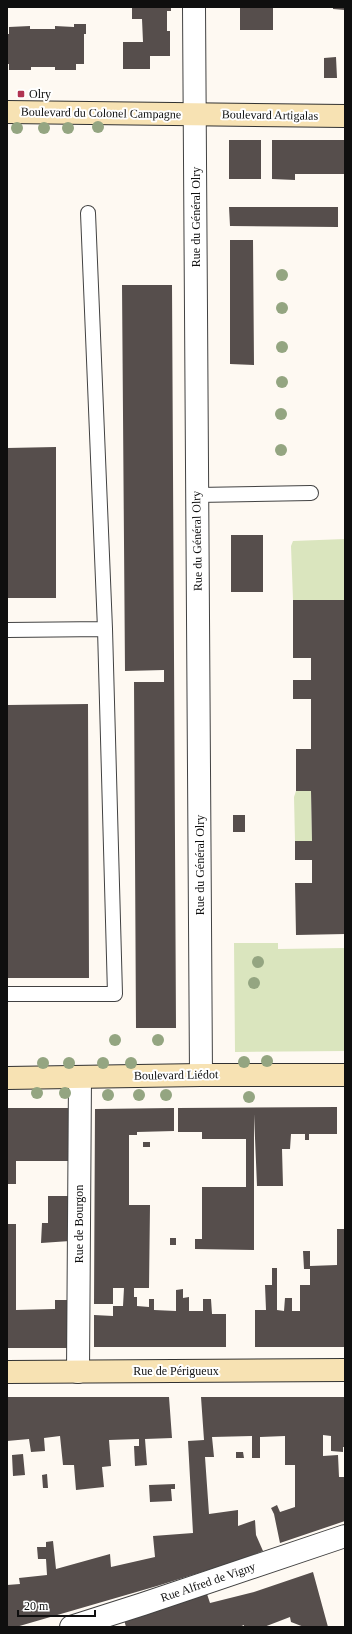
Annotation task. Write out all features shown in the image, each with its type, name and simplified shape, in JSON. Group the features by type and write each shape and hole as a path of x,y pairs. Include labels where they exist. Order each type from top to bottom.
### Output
{"main road":[{"name":"Boulevard du Colonel Campagne","path":"7,112 196,114"},
{"name":"Boulevard Artigalas","path":"196,114 345,116"},
{"name":"Boulevard Liédot","path":"7,1078 202,1074 345,1075"},
{"name":"Rue de Périgueux","path":"7,1372 345,1370"}],"street":[{"name":"Rue du Général Olry","path":"194,7 202,1074"},
{"name":"Rue de Bourgon","path":"78,1372 80,1077"},
{"name":"Rue Alfred de Vigny","path":"71,1627 345,1536"}],"lane":[{"path":"7,994 115,994 104,629 88,213"},
{"path":"197,495 312,494"},
{"path":"7,630 104,629"}],"green space":[{"path":"345,539 345,600 293,600 291,546 293,541"},
{"path":"296,791 311,791 312,841 295,841 294,797"},
{"path":"234,943 278,943 278,949 345,948 345,1051 235,1052"}],"building":[{"path":"171,7 171,11 167,11 167,31 170,31 170,56 150,56 150,69 123,69 123,42 143,42 142,19 132,19 132,8"},
{"path":"240,7 273,7 273,30 240,30"},
{"path":"333,7 345,7 345,10 333,9"},
{"path":"74,24 86,24 86,34 84,34 84,64 76,64 76,70 55,70 55,67 31,67 31,70 9,70 9,64 7,64 7,34 9,34 9,27 30,26 30,29 55,29 55,26 74,27"},
{"path":"336,57 337,78 324,78 324,58"},
{"path":"229,140 261,140 261,179 229,179"},
{"path":"272,140 345,140 345,174 295,174 295,180 272,179"},
{"path":"229,207 338,207 338,227 230,226"},
{"path":"230,240 253,240 254,365 230,364"},
{"path":"122,285 172,285 176,1028 136,1028 134,682 164,682 164,670 125,671"},
{"path":"56,447 56,598 7,598 7,448"},
{"path":"231,535 263,535 263,592 231,592"},
{"path":"293,600 345,600 345,934 296,935 295,883 312,883 312,860 295,860 295,841 312,841 311,791 296,791 296,749 311,749 311,699 293,699 293,680 311,680 311,658 293,658"},
{"path":"88,704 89,978 7,978 7,705"},
{"path":"233,815 245,815 245,832 233,832"},
{"path":"337,1107 337,1134 309,1134 309,1140 305,1140 305,1134 291,1134 290,1149 282,1149 283,1186 257,1186 254,1114 254,1250 195,1249 195,1239 202,1239 202,1187 246,1187 246,1139 202,1139 202,1132 178,1132 178,1108"},
{"path":"7,1108 71,1108 71,1161 16,1161 16,1184 7,1184"},
{"path":"174,1108 174,1131 137,1132 137,1135 129,1135 129,1205 150,1205 149,1288 134,1288 134,1297 137,1297 137,1306 149,1307 149,1299 154,1299 154,1310 176,1311 176,1290 183,1289 183,1298 189,1297 189,1311 203,1311 203,1299 211,1299 212,1314 226,1314 226,1347 94,1347 94,1315 113,1316 113,1306 123,1306 124,1288 113,1288 113,1304 94,1304 95,1109"},
{"path":"143,1142 150,1142 150,1147 143,1147"},
{"path":"48,1196 70,1196 70,1241 41,1243 42,1223 48,1223"},
{"path":"7,1224 16,1224 16,1310 55,1309 55,1300 69,1300 68,1348 7,1348"},
{"path":"337,1229 345,1229 345,1347 255,1347 255,1310 266,1310 265,1285 272,1285 272,1268 277,1268 277,1310 284,1311 285,1298 292,1298 292,1311 300,1311 300,1285 310,1285 310,1269 304,1269 303,1251 310,1251 310,1266 337,1265"},
{"path":"170,1238 176,1238 176,1245 170,1245"},
{"path":"7,1397 169,1397 172,1438 145,1439 147,1465 135,1466 134,1446 139,1446 139,1439 109,1440 111,1466 102,1467 104,1487 76,1490 74,1465 63,1465 60,1436 44,1438 45,1451 31,1452 29,1439 7,1441"},
{"path":"201,1397 345,1397 345,1447 343,1447 343,1452 331,1451 331,1436 323,1435 323,1456 338,1455 339,1477 345,1477 345,1521 280,1543 274,1514 271,1508 277,1505 280,1512 295,1507 295,1465 285,1465 285,1436 260,1437 260,1458 252,1458 252,1436 212,1437 214,1457 205,1457 209,1514 238,1510 238,1526 255,1520 256,1535 263,1551 234,1562 157,1586 16,1627 7,1627 7,1585 20,1584 19,1578 47,1575 46,1559 38,1559 37,1547 46,1547 46,1542 53,1541 56,1569 110,1554 111,1567 155,1557 153,1536 193,1533 188,1441 204,1440"},
{"path":"236,1452 243,1452 244,1458 236,1458"},
{"path":"23,1454 25,1475 13,1476 12,1455"},
{"path":"47,1474 48,1488 43,1488 42,1475"},
{"path":"175,1484 175,1489 171,1489 172,1501 150,1502 149,1485"},
{"path":"313,1572 328,1627 304,1627 291,1622 290,1617 264,1627 244,1627 244,1625 239,1627 126,1627 123,1616 206,1591 210,1603 254,1592"}],"place":[{"name":"Olry","path":"21,94"}]}
